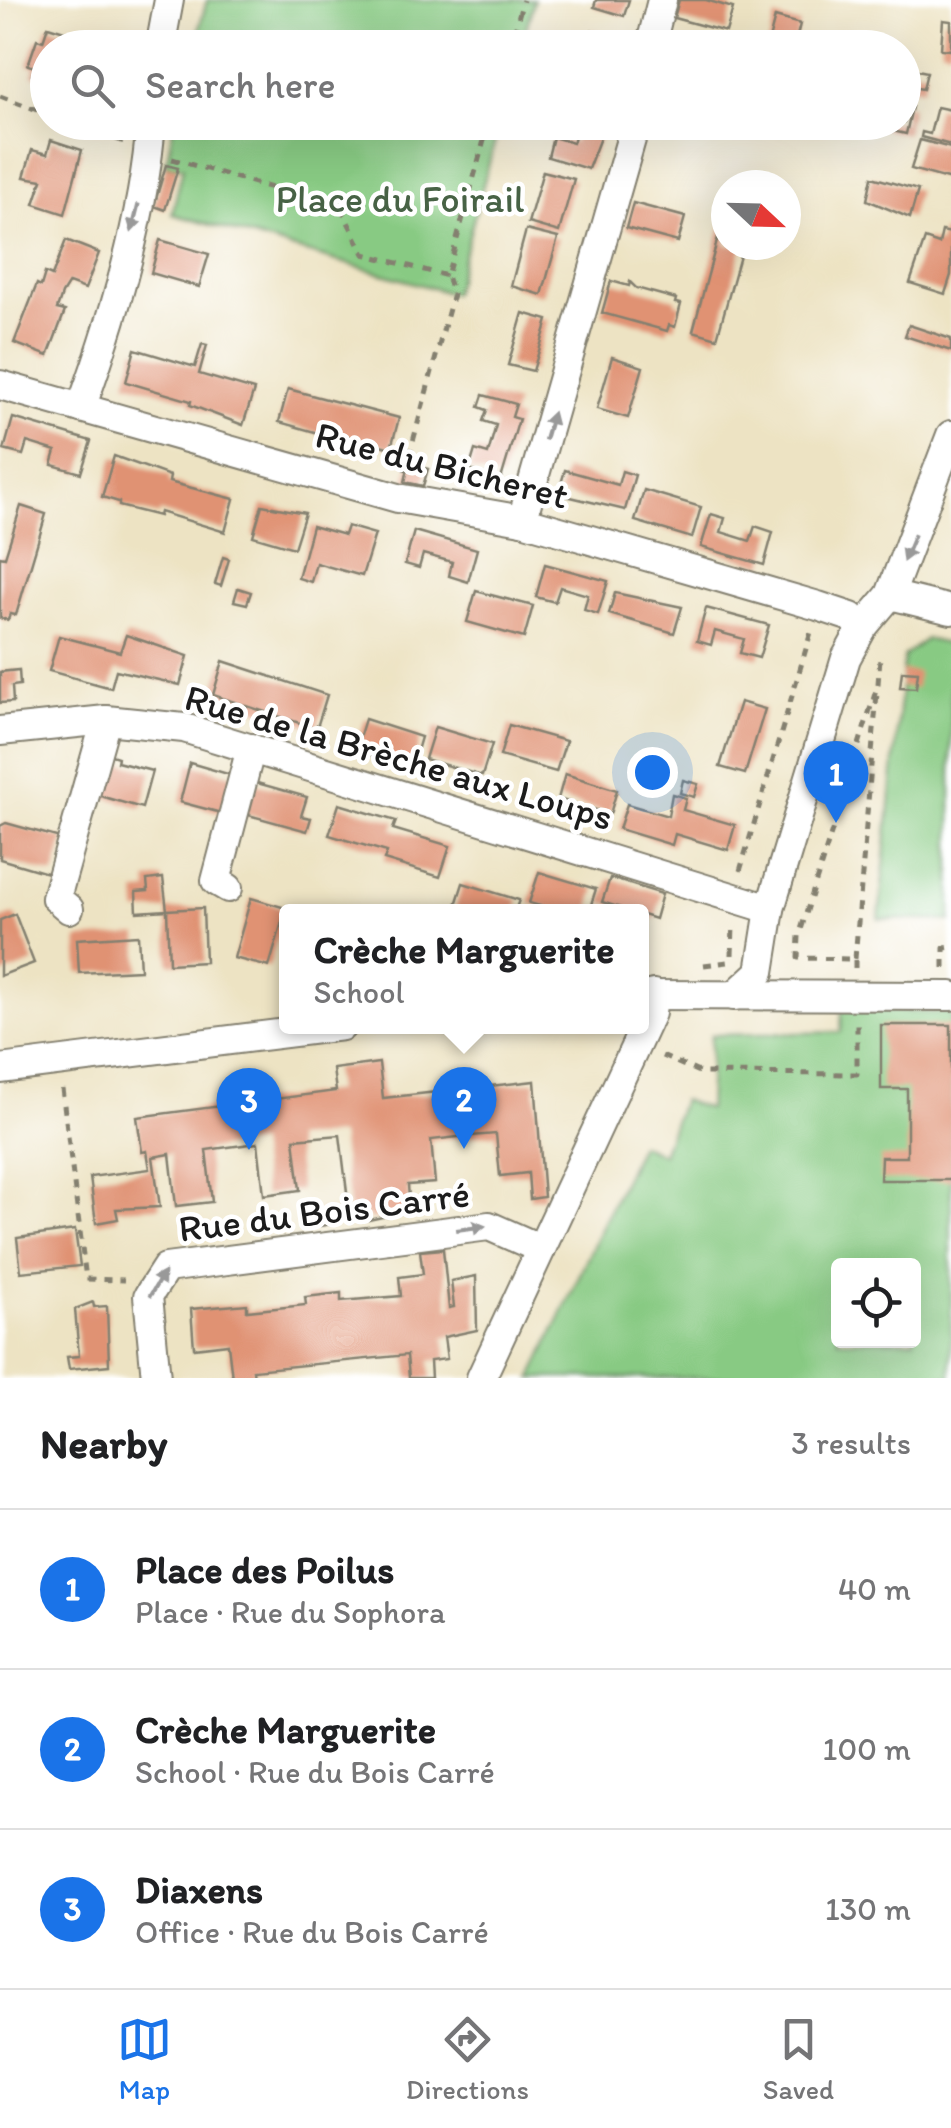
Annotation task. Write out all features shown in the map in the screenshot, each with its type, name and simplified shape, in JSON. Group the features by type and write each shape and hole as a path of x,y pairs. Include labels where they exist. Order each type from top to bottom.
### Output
{"street":[{"path":"163,30 169,0"},
{"path":"654,30 662,0"},
{"path":"81,408 102,351 150,140"},
{"path":"522,520 631,140"},
{"name":"Rue du Bicheret","path":"0,385 398,498 522,520 818,606 850,617 872,636"},
{"path":"734,996 760,972 770,908 846,658 872,636 951,435"},
{"path":"890,595 951,610"},
{"path":"69,908 56,898 106,720"},
{"name":"Rue de la Brèche aux Loups","path":"0,731 106,720 184,728 770,908"},
{"path":"228,888 216,881 252,748"},
{"path":"649,995 951,996"},
{"path":"0,1069 279,1034"},
{"path":"481,1378 641,1034"},
{"name":"Rue du Bois Carré","path":"156,1378 148,1296 166,1268 489,1226 541,1249"}],"path":[{"path":"515,30 523,0"},
{"path":"0,96 30,107"},
{"path":"118,140 341,208 364,254 447,276"},
{"path":"398,498 453,294 447,276 484,140"},
{"path":"654,1052 701,1073 857,1074 856,959 878,684 872,636"},
{"path":"856,959 798,958 799,936 878,684"},
{"path":"58,1062 86,1279 158,1282"}],"green space":[{"path":"207,0 534,0 526,30 199,30"},
{"name":"Place du Foirail","path":"171,140 495,140 453,294 172,214 183,167 166,165"},
{"path":"926,639 951,645 951,921 879,919 904,656"},
{"path":"842,1009 951,1013 951,1378 532,1378 640,1144 662,1154 682,1100 708,1109 711,1035 841,1032"}],"building":[{"path":"596,0 629,0 624,16 594,7"},
{"path":"679,0 706,0 733,8 727,30 674,18"},
{"path":"775,17 800,24 798,30 772,30"},
{"path":"943,20 951,21 951,50 941,49"},
{"path":"921,71 927,72 921,89"},
{"path":"937,107 951,110 951,145 921,137 922,132 930,134"},
{"path":"51,140 82,150 65,214 34,204 42,180 24,177 32,150 47,154"},
{"path":"552,140 599,140 588,169 548,157"},
{"path":"920,140 951,148 951,180 911,169"},
{"path":"166,165 178,168 165,210 154,206"},
{"path":"543,171 574,179 559,232 528,223"},
{"path":"872,177 918,190 910,218 867,200"},
{"path":"633,203 685,217 678,242 626,228"},
{"path":"526,230 558,238 542,295 511,286"},
{"path":"942,231 951,233 951,275 945,294 910,283 925,239 939,244"},
{"path":"66,240 99,253 85,289 69,283 62,294 57,309 65,311 48,356 14,343 37,284 41,286 45,273 52,276"},
{"path":"160,240 209,254 199,287 151,273"},
{"path":"712,260 739,260 717,338 693,331"},
{"path":"611,281 629,286 630,282 636,288 676,299 675,303 681,304 675,327 669,325 667,331 602,313"},
{"path":"523,313 548,320 533,371 508,365"},
{"path":"909,325 951,339 951,351 905,336"},
{"path":"202,344 207,345 199,374 254,390 243,425 190,405 191,401 126,382 135,349 195,367"},
{"path":"612,357 643,367 628,418 597,409"},
{"path":"288,389 399,418 391,448 377,444 375,449 350,442 351,437 338,433 336,438 279,422"},
{"path":"483,395 516,404 512,417 519,419 501,479 469,470 475,450 488,454 496,425 483,421 487,410 479,407"},
{"path":"13,418 91,441 81,473 52,465 56,451 27,442 23,455 4,450"},
{"path":"114,456 170,476 169,482 234,499 225,532 160,512 159,516 119,506 119,502 102,497"},
{"path":"409,464 428,469 423,486 405,482"},
{"path":"565,470 618,485 622,471 635,475 625,510 558,494"},
{"path":"644,490 701,507 692,538 635,521"},
{"path":"262,505 305,513 294,548 253,536"},
{"path":"21,506 46,514 16,615 10,614 8,620 0,618 0,556 5,557"},
{"path":"711,514 725,518 721,532 750,541 755,526 773,532 764,565 701,547"},
{"path":"312,526 344,535 347,526 375,534 362,576 316,563 311,582 298,578"},
{"path":"414,531 477,549 468,582 449,576 452,562 423,554 419,568 405,564"},
{"path":"223,557 229,559 221,586 215,584"},
{"path":"545,564 608,581 598,614 584,610 588,595 560,587 555,602 536,597"},
{"path":"238,588 251,592 247,604 234,601"},
{"path":"476,591 533,606 524,638 467,622"},
{"path":"615,593 682,607 674,633 609,614"},
{"path":"706,608 769,625 759,658 740,653 744,639 715,631 711,645 697,641"},
{"path":"126,635 188,656 180,685 116,670 111,688 49,671 59,636 120,652"},
{"path":"223,661 327,695 318,724 315,728 213,695"},
{"path":"19,670 20,685 12,686 13,702 0,703 0,672"},
{"path":"902,671 918,672 916,688 900,687"},
{"path":"740,702 765,709 745,774 720,767"},
{"path":"365,719 421,737 412,768 355,751"},
{"path":"509,725 566,741 556,772 500,756"},
{"path":"435,727 492,744 482,776 425,759"},
{"path":"105,753 118,757 117,762 152,771 142,808 93,794"},
{"path":"190,763 235,776 225,814 180,802"},
{"path":"565,774 617,790 610,814 558,799"},
{"path":"683,780 698,784 694,797 680,793"},
{"path":"250,781 307,797 301,816 311,818 307,831 241,813"},
{"path":"672,794 686,798 683,810 735,825 728,850 675,834 672,845 619,829 627,804 668,816"},
{"path":"339,804 396,821 393,829 450,846 440,877 384,860 387,852 329,835"},
{"path":"6,823 64,839 54,875 0,859 0,826"},
{"path":"539,872 596,889 591,904 529,903"},
{"path":"163,878 167,910 137,912 136,892 148,891 147,880"},
{"path":"610,878 662,894 655,919 649,917 649,904 602,902"},
{"path":"463,883 519,900 518,904 456,904"},
{"path":"251,898 279,906 279,932 269,967 234,958"},
{"path":"203,908 205,962 169,964 167,910"},
{"path":"15,914 34,963 0,976 0,920"},
{"path":"138,935 140,970 79,973 77,939"},
{"path":"881,1025 951,1025 951,1180 880,1180 881,1157 907,1157 907,1089 881,1089"},
{"path":"379,1063 383,1098 535,1081 544,1197 530,1199 528,1173 500,1176 496,1134 458,1137 431,1140 435,1183 408,1185 410,1211 369,1220 369,1215 350,1217 340,1135 294,1139 300,1190 264,1195 258,1143 206,1150 212,1202 176,1206 170,1154 153,1157 160,1207 116,1209 118,1219 96,1223 90,1177 150,1169 147,1151 142,1152 137,1117 336,1091 333,1069"},
{"path":"332,1210 333,1224 319,1226 318,1211"},
{"path":"75,1230 80,1266 21,1272 17,1238"},
{"path":"443,1249 449,1308 454,1307 451,1281 476,1276 477,1330 444,1337 447,1359 430,1361 431,1378 409,1378 407,1355 253,1370 254,1378 232,1378 228,1344 194,1348 191,1309 247,1304 247,1311 306,1305 305,1297 341,1293 341,1301 401,1296 399,1277 423,1274 420,1251"},
{"path":"93,1302 94,1307 107,1306 109,1365 69,1369 67,1357 79,1356 75,1309"}],"place":[{"name":"Place des Poilus","path":"836,823"},
{"name":"Crèche Marguerite","path":"464,1149"},
{"name":"Diaxens","path":"249,1150"}]}
